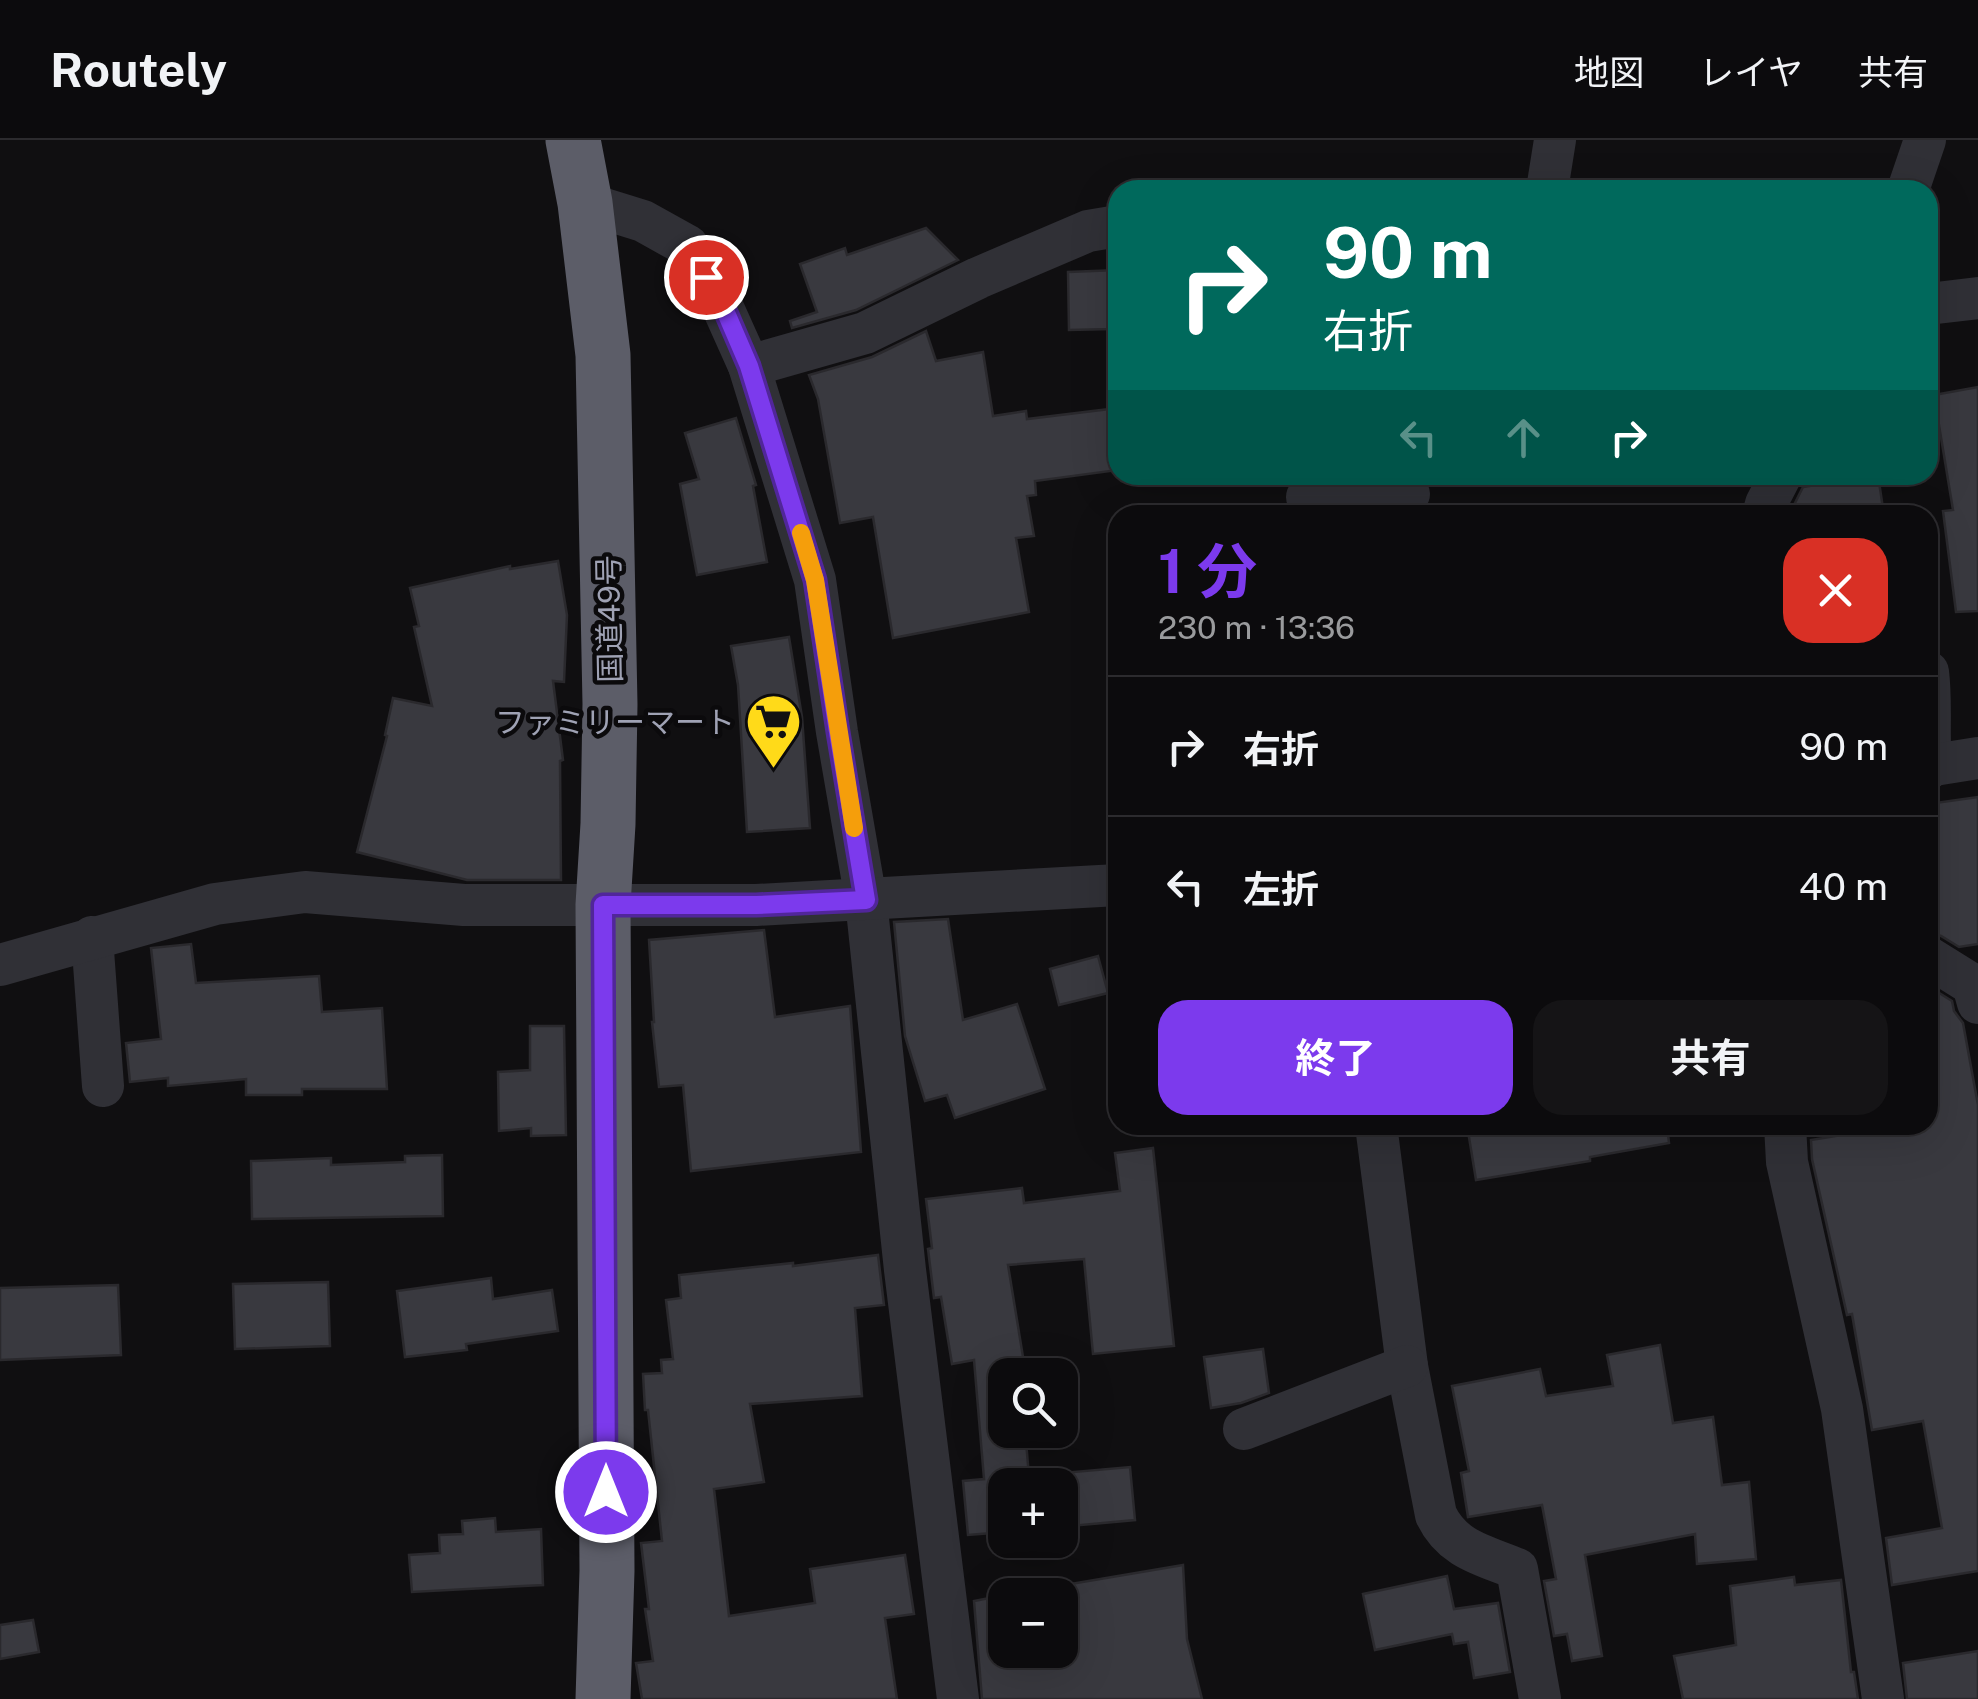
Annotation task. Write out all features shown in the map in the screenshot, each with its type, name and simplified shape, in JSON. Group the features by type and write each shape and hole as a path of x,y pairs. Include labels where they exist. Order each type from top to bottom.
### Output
{"highway":[{"name":"国道49号","path":"573,140 586,203 603,355 608,541 610,704 603,905 603,1699"}],"street":[{"path":"1548,180 1555,140"},
{"path":"1911,180 1925,140"},
{"path":"586,203 643,221 688,246 724,308 749,366 815,580 866,900 905,1270 958,1699"},
{"path":"749,366 865,333 993,271 1088,231 1108,228"},
{"path":"1938,303 1978,298"},
{"path":"1309,496 1409,494"},
{"path":"1938,766 1978,758"},
{"path":"0,965 215,904 305,892 464,904 756,905 1108,885"},
{"path":"92,937 103,1086"},
{"path":"1938,963 1973,985 1978,1004"},
{"path":"1377,1135 1407,1366 1436,1515 1443,1530 1459,1545 1517,1568 1540,1699"},
{"path":"1785,1135 1786,1162 1842,1409 1883,1699"},
{"path":"1244,1429 1407,1366"}],"building":[{"path":"926,228 958,260 856,310 792,328 790,321 817,312 800,264 845,248 847,255"},
{"path":"1108,270 1108,329 1069,330 1068,272"},
{"path":"926,331 936,361 983,352 993,416 1026,411 1027,419 1108,409 1108,471 1035,481 1036,495 1027,496 1034,536 1016,538 1029,612 893,638 873,517 840,523 818,399 809,375 872,357"},
{"path":"1978,387 1978,611 1956,612 1943,511 1953,510 1938,419 1938,394"},
{"path":"736,418 756,485 753,486 767,562 697,575 680,484 699,479 685,433"},
{"path":"1880,485 1882,505 1794,505 1803,487"},
{"path":"558,561 567,615 564,682 553,681 563,760 561,880 467,880 357,852 393,698 432,706 414,627 419,626 410,588 510,566"},
{"name":"ファミリーマート","path":"789,637 802,717 810,828 747,832 738,685 731,646"},
{"path":"1978,797 1978,944 1959,947 1938,935 1938,803"},
{"path":"948,919 963,1020 1017,1004 1045,1089 955,1118 947,1095 925,1101 905,1036 894,922"},
{"path":"764,930 775,1017 850,1006 861,1152 691,1171 683,1085 659,1087 649,940"},
{"path":"191,944 196,983 319,976 322,1012 382,1008 387,1089 302,1089 302,1095 246,1095 246,1079 168,1086 168,1078 130,1082 126,1043 161,1039 151,948"},
{"path":"1098,956 1108,993 1059,1005 1050,969"},
{"path":"1938,992 1952,1001 1963,1023 1978,1105 1978,1571 1892,1585 1886,1538 1942,1528 1923,1421 1872,1430 1852,1314 1847,1315 1811,1140 1841,1135 1938,1135"},
{"path":"530,1026 564,1026 566,1135 531,1136 531,1128 499,1131 498,1072 530,1070"},
{"path":"1469,1135 1668,1135 1669,1143 1476,1180"},
{"path":"1153,1148 1174,1346 1093,1354 1084,1259 1008,1265 1023,1358 988,1358 988,1448 1027,1448 1028,1468 988,1468 988,1533 968,1535 963,1481 984,1479 974,1360 952,1364 941,1297 934,1298 926,1199 1022,1188 1024,1203 1120,1191 1115,1153"},
{"path":"442,1155 443,1216 252,1219 251,1161 331,1158 331,1165 405,1162 405,1156"},
{"path":"878,1255 884,1305 855,1308 862,1396 750,1404 764,1482 714,1489 729,1616 815,1603 810,1569 905,1555 914,1614 885,1618 897,1699 642,1699 636,1663 653,1661 641,1543 662,1541 643,1374 662,1373 661,1360 673,1359 666,1300 681,1298 679,1275"},
{"path":"491,1278 493,1299 552,1290 558,1331 466,1344 467,1350 405,1357 397,1291"},
{"path":"328,1282 330,1346 235,1349 233,1284"},
{"path":"118,1285 121,1355 0,1360 0,1288"},
{"path":"1660,1345 1673,1423 1713,1417 1722,1485 1749,1482 1756,1559 1697,1564 1695,1534 1585,1555 1602,1656 1572,1661 1567,1634 1554,1636 1544,1581 1556,1579 1542,1505 1468,1517 1461,1473 1469,1471 1452,1386 1540,1369 1546,1396 1613,1386 1607,1355"},
{"path":"1263,1349 1269,1393 1211,1408 1204,1357"},
{"path":"1130,1467 1135,1520 1078,1525 1078,1472"},
{"path":"495,1518 496,1532 541,1529 543,1585 412,1592 409,1555 440,1553 439,1535 463,1534 462,1521"},
{"path":"1183,1565 1187,1639 1202,1699 982,1699 974,1601 988,1598 988,1668 1078,1668 1078,1583"},
{"path":"1447,1576 1454,1609 1498,1603 1510,1672 1474,1678 1468,1642 1454,1644 1452,1634 1375,1650 1363,1594"},
{"path":"1794,1577 1795,1585 1841,1580 1851,1672 1858,1699 1683,1699 1674,1656 1736,1645 1730,1586"},
{"path":"33,1620 39,1652 0,1659 0,1625"},
{"path":"1978,1651 1978,1699 1907,1699 1903,1663"}],"slow traffic":[{"path":"801,533 815,580 854,828"}],"place":[{"name":"ファミリーマート","path":"774,771"}],"route":[{"path":"606,1492 603,905 866,900 815,580 749,366 706,277"}]}
